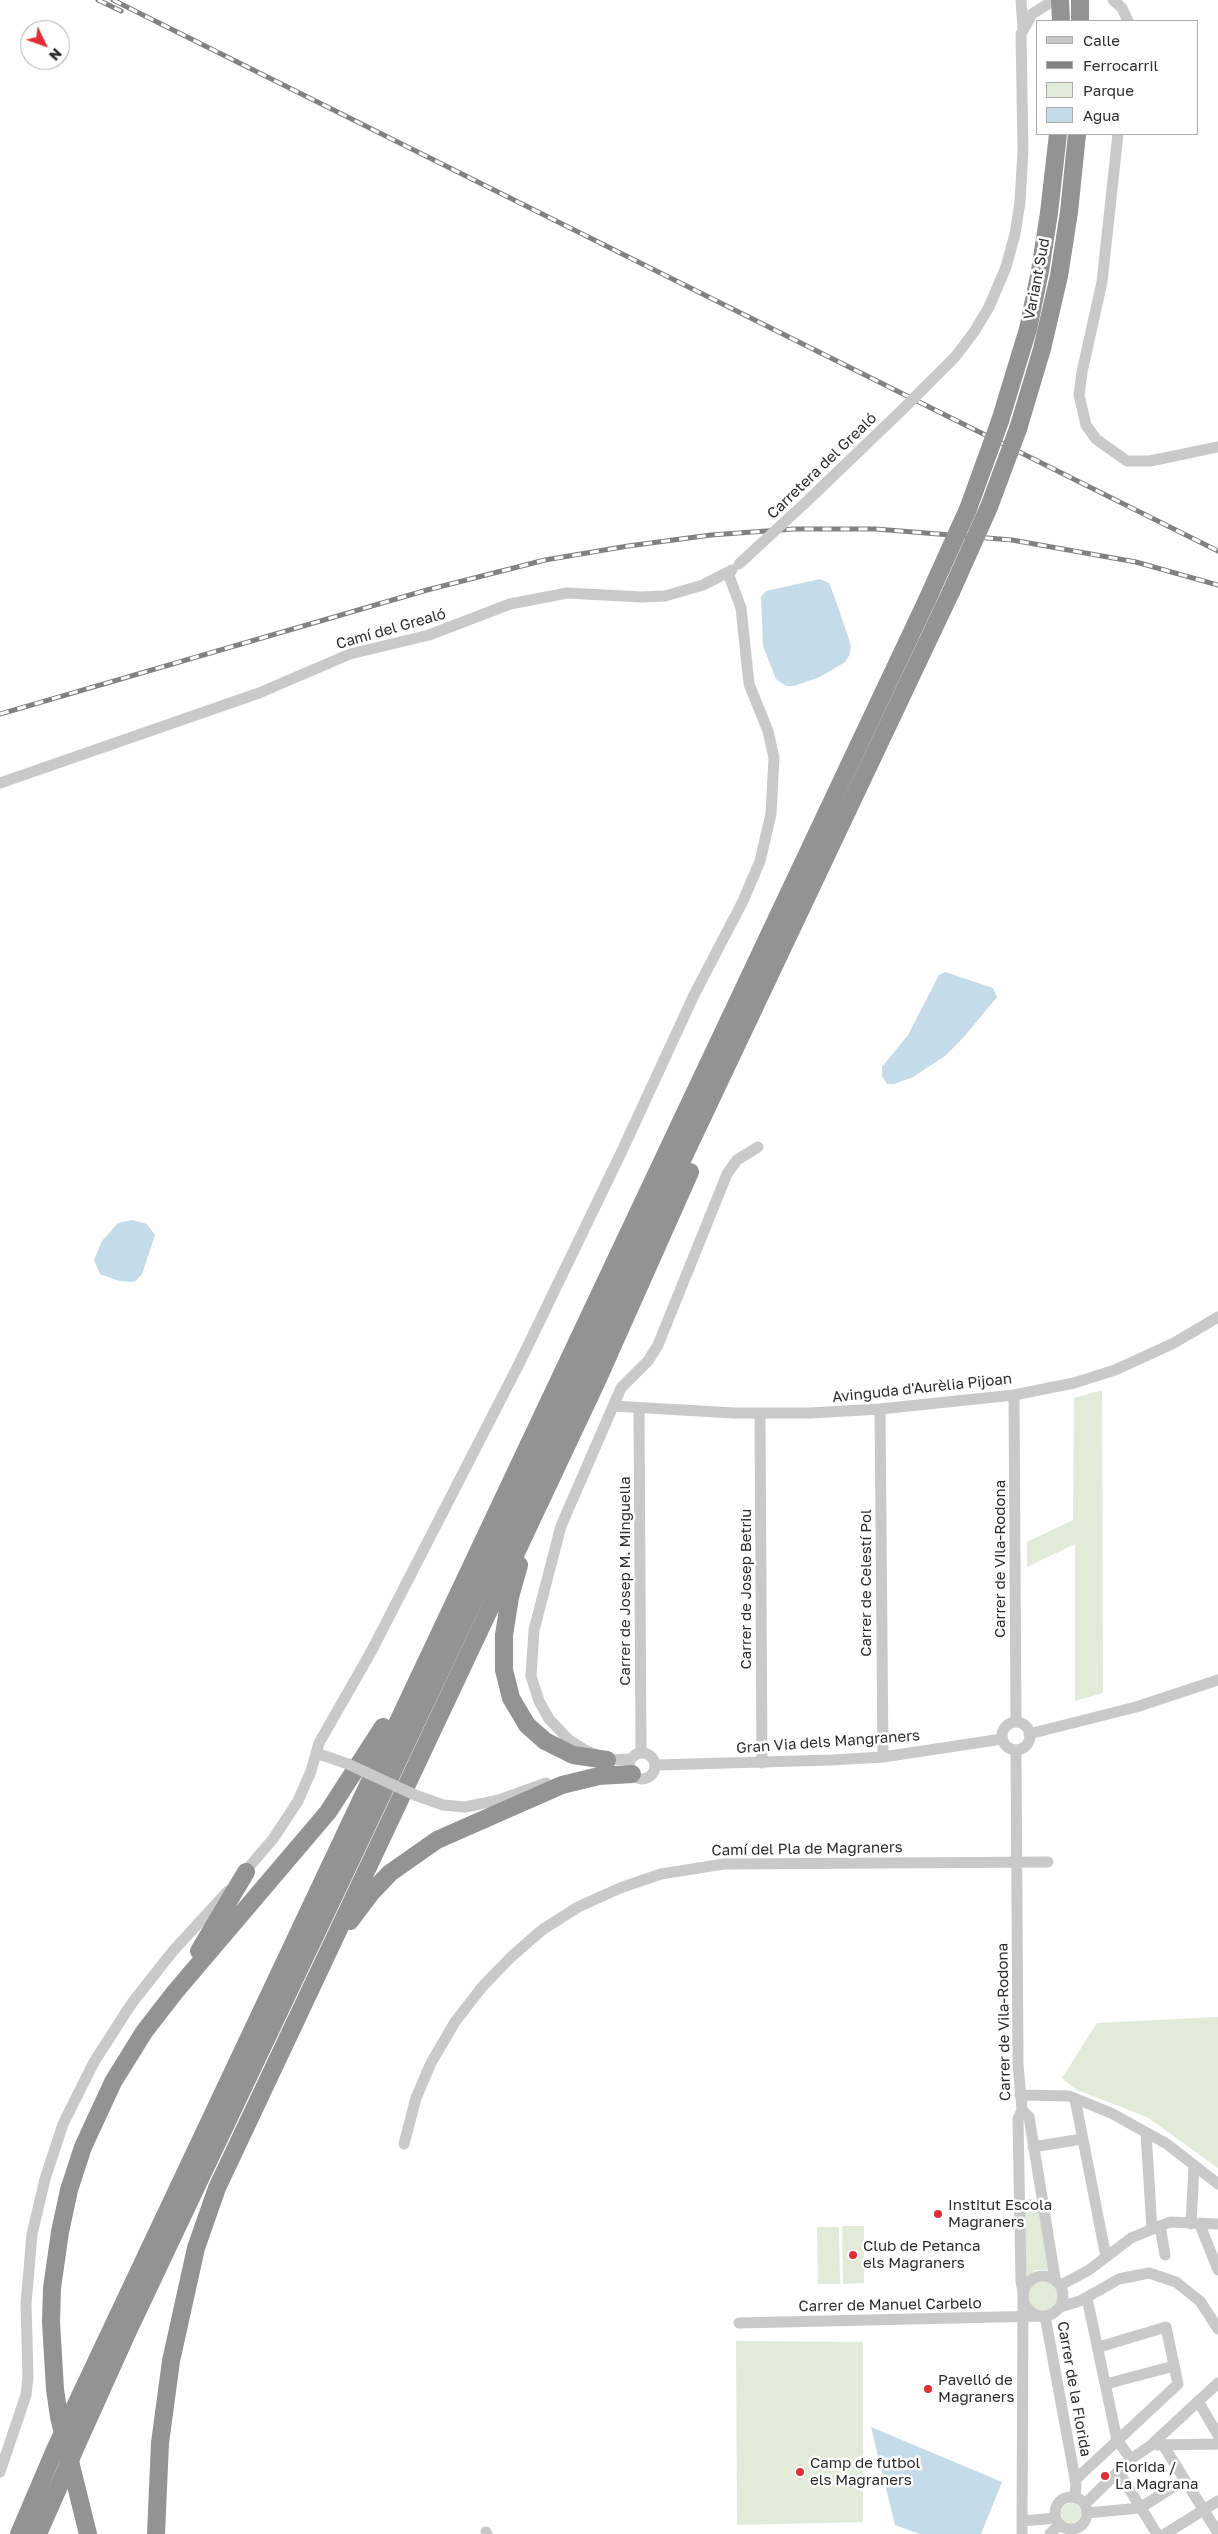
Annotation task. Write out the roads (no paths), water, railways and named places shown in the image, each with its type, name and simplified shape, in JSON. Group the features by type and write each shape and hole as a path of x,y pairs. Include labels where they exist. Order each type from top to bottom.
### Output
{"highway":[{"path":"1080,0 1080,20"},
{"path":"1054,2 1061,20"},
{"name":"Variant Sud","path":"19,2534 71,2415 927,600 971,501 1000,422 1018,364 1038,279 1050,214 1058,135"},
{"path":"38,2534 132,2322 951,592 989,507 1018,429 1042,349 1058,276 1069,212 1077,135"},
{"path":"156,2534 160,2443 178,2323 196,2248 216,2188 631,1304 827,868 830,846"},
{"path":"607,1760 582,1757 558,1749 544,1741 527,1724 514,1705 508,1689 503,1659 504,1634 512,1590 526,1547 619,1342 631,1304"},
{"path":"88,2534 67,2452 54,2389 51,2322 56,2254 70,2190 94,2122 133,2047 175,1992 286,1864 345,1788 388,1717 452,1590 466,1576"},
{"path":"283,2044 299,2021 351,1921 376,1888 402,1863 426,1846 450,1834 562,1785 630,1766"},
{"path":"175,1992 246,1872"}],"street":[{"name":"Carretera del Grealó","path":"739,564 804,504 955,357 978,326 996,292 1011,251 1019,216 1023,151 1021,42 1023,29 1021,0"},
{"path":"1113,0 1122,8 1128,20"},
{"path":"1023,29 1032,14 1054,2"},
{"path":"1118,135 1102,282 1079,394 1086,425 1096,439 1127,461 1150,461 1218,447"},
{"name":"Camí del Grealó","path":"0,782 259,693 350,654 436,633 510,604 568,593 641,597 665,596 703,585 728,573 739,564"},
{"path":"0,2472 26,2395 28,2377 26,2304 32,2234 45,2179 63,2124 90,2068 132,2003 173,1951 246,1872 273,1839 298,1802 321,1738 344,1702 401,1595 557,1287 694,996 743,901 760,861 771,814 774,758 768,731 749,684 741,608 728,573"},
{"path":"630,1766 607,1760 579,1747 549,1719 534,1688 531,1661 534,1630 556,1540 570,1502 613,1406 624,1384 648,1361 658,1346 727,1174 737,1160 758,1147"},
{"name":"Avinguda d'Aurèlia Pijoan","path":"613,1406 640,1409 760,1414 880,1409 1014,1395 1074,1383 1115,1370 1174,1343 1218,1317"},
{"name":"Carrer de Vila-Rodona","path":"1014,1395 1016,1722"},
{"name":"Carrer de Josep M. Minguella","path":"640,1409 641,1752"},
{"name":"Carrer de Celestí Pol","path":"880,1409 883,1756"},
{"name":"Carrer de Josep Betriu","path":"760,1414 762,1763"},
{"path":"1029,1734 1136,1707 1218,1680"},
{"path":"1016,1722 1026,1727 1029,1734 1028,1743 1016,1750 1007,1747 1002,1739 1005,1728 1016,1722"},
{"name":"Gran Via dels Mangraners","path":"655,1765 762,1763 883,1756 1002,1739"},
{"name":"Carrer de Vila-Rodona","path":"1016,1750 1020,2095 1022,2110 1018,2119 1021,2281 1023,2295 1022,2534"},
{"path":"316,1753 348,1764 415,1795 443,1805 476,1806 512,1796 572,1774 630,1766 641,1752 651,1756 655,1765 653,1774 645,1779 635,1778 630,1766"},
{"name":"Camí del Pla de Magraners","path":"404,2144 416,2098 431,2063 443,2041 468,2004 496,1971 526,1943 560,1918 600,1896 660,1874 724,1864 1048,1862"},
{"path":"1020,2095 1069,2096 1111,2113 1167,2144 1218,2184"},
{"path":"1075,2099 1106,2257"},
{"path":"1022,2110 1029,2117 1058,2282 1064,2298 1060,2307 1054,2313 1043,2316 1029,2310 1023,2295 1026,2284 1033,2278 1042,2275 1058,2282 1089,2270 1131,2238 1170,2222 1218,2224"},
{"path":"1146,2132 1156,2227 1165,2255"},
{"path":"1033,2147 1082,2139"},
{"path":"1194,2166 1195,2224 1218,2270"},
{"path":"1020,2210 1030,2205 1044,2208"},
{"path":"1060,2307 1087,2298 1119,2279 1150,2273 1176,2282 1200,2301 1218,2329"},
{"path":"1087,2298 1099,2348 1116,2440 1131,2459"},
{"name":"Carrer de Manuel Carbelo","path":"739,2323 1043,2316"},
{"name":"Carrer de la Florida","path":"1043,2316 1075,2480 1082,2505"},
{"path":"1075,2480 1178,2384 1166,2327 1099,2348"},
{"path":"1106,2384 1174,2366"},
{"path":"1082,2505 1131,2459 1150,2446 1218,2383"},
{"path":"1198,2401 1218,2435"},
{"path":"1150,2446 1218,2444"},
{"path":"1163,2445 1218,2533"},
{"path":"1118,2472 1157,2534"},
{"path":"1082,2505 1086,2520 1082,2530 1068,2529 1058,2521 1055,2512 1059,2502 1065,2498 1082,2505 1140,2508 1184,2480"},
{"path":"1164,2534 1218,2500"},
{"path":"1022,2521 1058,2521"},
{"path":"1050,2534 1058,2521"}],"water":[{"path":"820,579 829,583 833,593 849,639 851,647 849,656 845,662 820,677 794,686 786,686 776,679 763,646 761,597 766,591"},
{"path":"945,972 993,988 997,997 963,1038 945,1056 913,1077 894,1084 887,1084 882,1076 882,1067 908,1035 939,975"},
{"path":"132,1220 147,1224 155,1235 142,1274 136,1281 132,1282 119,1281 100,1274 94,1260 102,1241 118,1223"},
{"path":"871,2427 1002,2482 981,2534 920,2534 895,2525"}],"railway":[{"path":"98,0 121,11"},
{"path":"113,0 1218,551"},
{"path":"0,714 427,590 545,560 711,535 794,529 876,529 1012,540 1136,562 1218,585"}],"place":[{"name":"Institut Escola Magraners","path":"938,2214"},
{"name":"Club de Petanca els Magraners","path":"853,2255"},
{"name":"Pavelló de Magraners","path":"928,2389"},
{"name":"Camp de futbol els Magraners","path":"800,2472"},
{"name":"Florida / La Magrana","path":"1105,2476"}]}
